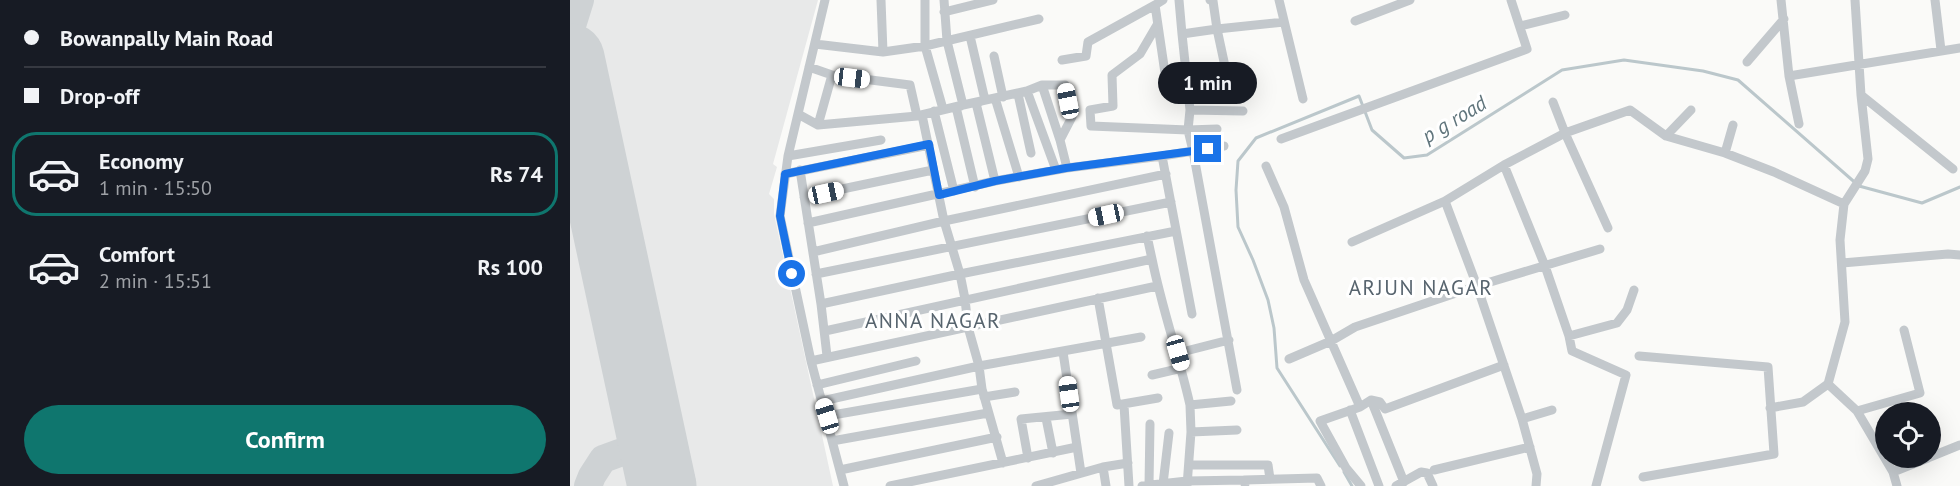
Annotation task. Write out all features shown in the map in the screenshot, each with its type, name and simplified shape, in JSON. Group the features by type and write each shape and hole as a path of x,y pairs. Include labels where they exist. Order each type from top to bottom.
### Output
{"street":[{"path":"825,0 788,156 780,216 811,361 844,486"},
{"path":"882,0 883,52"},
{"path":"925,0 925,46 954,192"},
{"path":"944,0 948,41 963,105"},
{"path":"944,12 993,0"},
{"path":"1179,0 1190,110 1188,130 1237,390"},
{"path":"1159,3 1157,25 1166,73 1226,71 1213,1 1210,0"},
{"path":"1279,0 1303,99"},
{"path":"1355,21 1410,0"},
{"path":"1281,139 1527,49 1511,0"},
{"path":"1781,0 1789,76 1799,124"},
{"path":"1770,408 1803,402 1828,384 1845,322 1840,240 1844,204 1865,171 1868,159 1855,0"},
{"path":"1935,0 1941,50"},
{"path":"1062,60 1086,56 1088,42 1159,3"},
{"path":"1520,26 1565,15"},
{"path":"815,44 883,52 925,46 1039,19"},
{"path":"1747,62 1784,19"},
{"path":"1182,34 1284,22"},
{"path":"1157,25 1140,54 1112,75 1113,106 1089,110 1091,126 1217,129"},
{"path":"970,36 994,98 1019,177"},
{"path":"1789,76 1960,48"},
{"path":"994,56 994,98"},
{"path":"809,67 832,75 910,85 917,116"},
{"path":"818,125 832,75"},
{"path":"917,116 1023,92 1042,85 1065,85 1072,117 1060,140"},
{"path":"1042,85 1060,140 1066,168"},
{"path":"1023,92 1031,153"},
{"path":"1023,92 1056,170"},
{"path":"1861,95 1953,169"},
{"path":"994,98 976,103 995,181"},
{"path":"1554,102 1565,133 1608,228"},
{"path":"963,105 956,107 975,187"},
{"path":"1190,110 1243,111"},
{"path":"1352,242 1445,201 1504,165 1565,133 1630,110 1666,136 1725,153 1774,172 1844,204"},
{"path":"1666,136 1690,110"},
{"path":"798,114 818,125 922,115 945,221 960,274 968,327 979,366 983,393 1004,463"},
{"path":"1725,153 1733,125"},
{"path":"788,156 881,140"},
{"path":"785,174 929,144"},
{"path":"808,223 995,181 1066,168 1224,146"},
{"path":"1162,156 1192,314"},
{"path":"1504,165 1545,266 1572,351 1626,375 1596,486"},
{"path":"1266,166 1284,207 1304,280 1360,407"},
{"path":"800,170 827,356"},
{"path":"804,197 933,170"},
{"path":"813,252 1166,174"},
{"path":"1445,201 1477,286 1522,419 1537,474 1536,486"},
{"path":"816,274 1171,202"},
{"path":"821,304 1176,231"},
{"path":"1147,236 1157,286 1178,353 1190,405 1191,432 1187,484"},
{"path":"1289,359 1331,341 1355,327 1477,286 1600,249"},
{"path":"1842,263 1948,254 1960,255"},
{"path":"825,331 1152,260"},
{"path":"811,361 1157,286"},
{"path":"1569,336 1617,322 1627,310 1634,290"},
{"path":"1098,298 1117,405 1158,398"},
{"path":"1857,411 1920,393 1904,330"},
{"path":"822,401 979,366 1141,337"},
{"path":"1178,353 1229,340"},
{"path":"1062,352 1081,473"},
{"path":"1639,356 1768,367 1774,454 1644,477"},
{"path":"817,384 916,361"},
{"path":"1361,486 1346,468 1320,421 1360,407 1371,400 1380,402 1385,410 1504,365"},
{"path":"1152,375 1182,368"},
{"path":"1828,384 1857,411 1893,472 1897,486"},
{"path":"827,416 983,393 1014,392"},
{"path":"1371,400 1400,484 1422,472 1427,473 1433,486"},
{"path":"1190,405 1231,401"},
{"path":"1124,405 1129,486"},
{"path":"1350,410 1379,486"},
{"path":"1522,419 1552,410"},
{"path":"832,441 988,413"},
{"path":"1028,458 1021,419 1072,414"},
{"path":"1046,418 1053,453"},
{"path":"1150,424 1146,486 1317,478 1321,486"},
{"path":"1191,432 1237,430"},
{"path":"1163,484 1169,433"},
{"path":"840,470 997,437"},
{"path":"1941,452 1960,445"},
{"path":"891,486 1077,447"},
{"path":"1434,470 1530,447"},
{"path":"1036,486 1103,467 1128,463"},
{"path":"1189,465 1268,465 1270,479"},
{"path":"1103,467 1106,486"},
{"path":"1893,472 1903,468"}],"shaded area":[{"path":"570,0 818,0 773,164 777,167 769,194 774,199 774,214 833,486 570,486"}],"waterway":[{"name":"p g road","path":"1340,466 1277,368 1274,328 1268,300 1238,227 1236,190 1238,161 1256,138 1359,96 1372,130 1404,158 1427,155 1562,70 1624,60 1703,71 1738,80 1859,186 1922,203 1960,187"},
{"name":"p g road","path":"1344,472 1352,486"}],"taxiway":[{"path":"570,32 580,0"},
{"path":"588,486 603,459 640,448 655,450 668,458 678,471 682,486"}],"runway":[{"path":"570,58 662,486"}],"district":[{"name":"ARJUN NAGAR","path":"1421,287"},
{"name":"ANNA NAGAR","path":"933,320"}],"route":[{"path":"792,274 780,216 785,174 929,144 939,195 995,181 1066,168 1208,149"}]}
